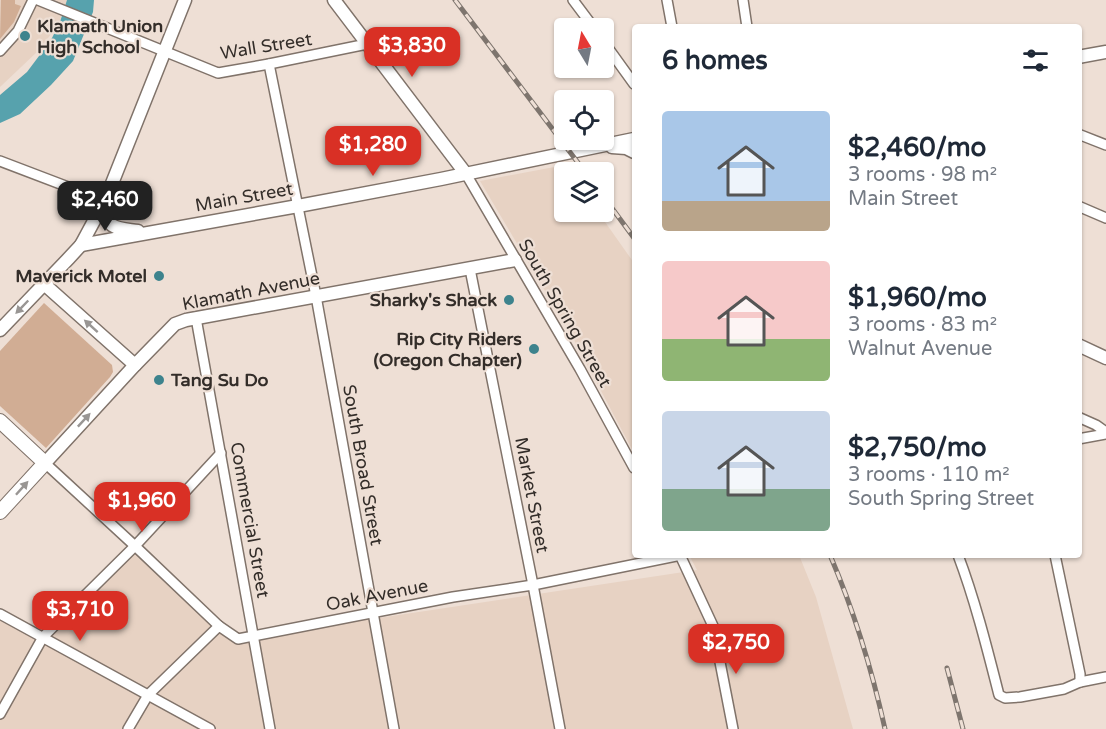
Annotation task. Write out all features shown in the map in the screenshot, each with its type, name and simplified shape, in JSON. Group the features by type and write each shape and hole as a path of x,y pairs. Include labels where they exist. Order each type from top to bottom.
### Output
{"main road":[{"path":"0,422 45,463"},
{"name":"Klamath Avenue","path":"0,513 45,463"}],"street":[{"path":"0,51 18,31 33,0"},
{"name":"Wall Street","path":"38,0 218,73 367,44"},
{"path":"0,330 81,245 103,203 185,0"},
{"path":"334,0 466,174"},
{"path":"573,0 586,18"},
{"path":"666,0 671,24"},
{"path":"742,0 746,24"},
{"path":"1082,56 1106,52"},
{"path":"614,56 632,81"},
{"name":"South Broad Street","path":"269,64 316,296 394,729"},
{"path":"1082,136 1106,145"},
{"name":"Main Street","path":"614,142 632,138"},
{"path":"614,147 632,151"},
{"name":"Main Street","path":"81,245 298,206 580,150"},
{"path":"0,160 103,203"},
{"name":"South Spring Street","path":"466,174 580,369 632,464"},
{"path":"103,203 106,219 115,228 151,232"},
{"path":"1082,208 1106,218"},
{"name":"Klamath Avenue","path":"45,463 175,324 196,318 515,260"},
{"name":"Market Street","path":"470,269 560,729"},
{"path":"44,284 135,365"},
{"name":"Commercial Street","path":"196,318 270,729"},
{"path":"1082,347 1106,358"},
{"path":"1082,419 1106,433"},
{"path":"1082,438 1106,433"},
{"path":"0,714 43,637 135,546 221,453"},
{"name":"Oak Avenue","path":"45,463 219,626 238,639 453,597 533,585 665,558"},
{"path":"681,558 712,626 733,729"},
{"path":"959,558 983,633 999,695 1005,698 1020,697 1064,689 1080,682 1106,677"},
{"path":"1056,558 1080,682"},
{"path":"0,614 210,729"},
{"path":"128,729 148,695 219,626"}],"shaded area":[{"name":"Klamath Union High School","path":"0,0 67,0 60,22 39,50 0,87"},
{"path":"1,0 15,0 15,4 21,6 14,22 0,39"},
{"path":"554,167 554,222 605,222 632,260 632,449 574,340 480,181"},
{"path":"44,303 112,365 113,372 46,448 0,406 0,351"},
{"path":"135,546 239,639 697,570 691,558 800,558 816,597 853,729 0,729 0,614 43,637"}],"water":[{"path":"67,0 94,0 93,12 73,61 20,114 0,123 0,95 27,72 51,40"}],"railway":[{"path":"455,0 577,162"},
{"path":"614,211 632,235"},
{"path":"831,558 862,641 885,729"},
{"path":"947,668 963,729"}],"place":[{"name":"Klamath Union High School","path":"25,36"},
{"name":"Maverick Motel","path":"159,276"},
{"name":"Sharky's Shack","path":"509,300"},
{"name":"Rip City Riders (Oregon Chapter)","path":"534,349"},
{"name":"Tang Su Do","path":"159,380"}]}
